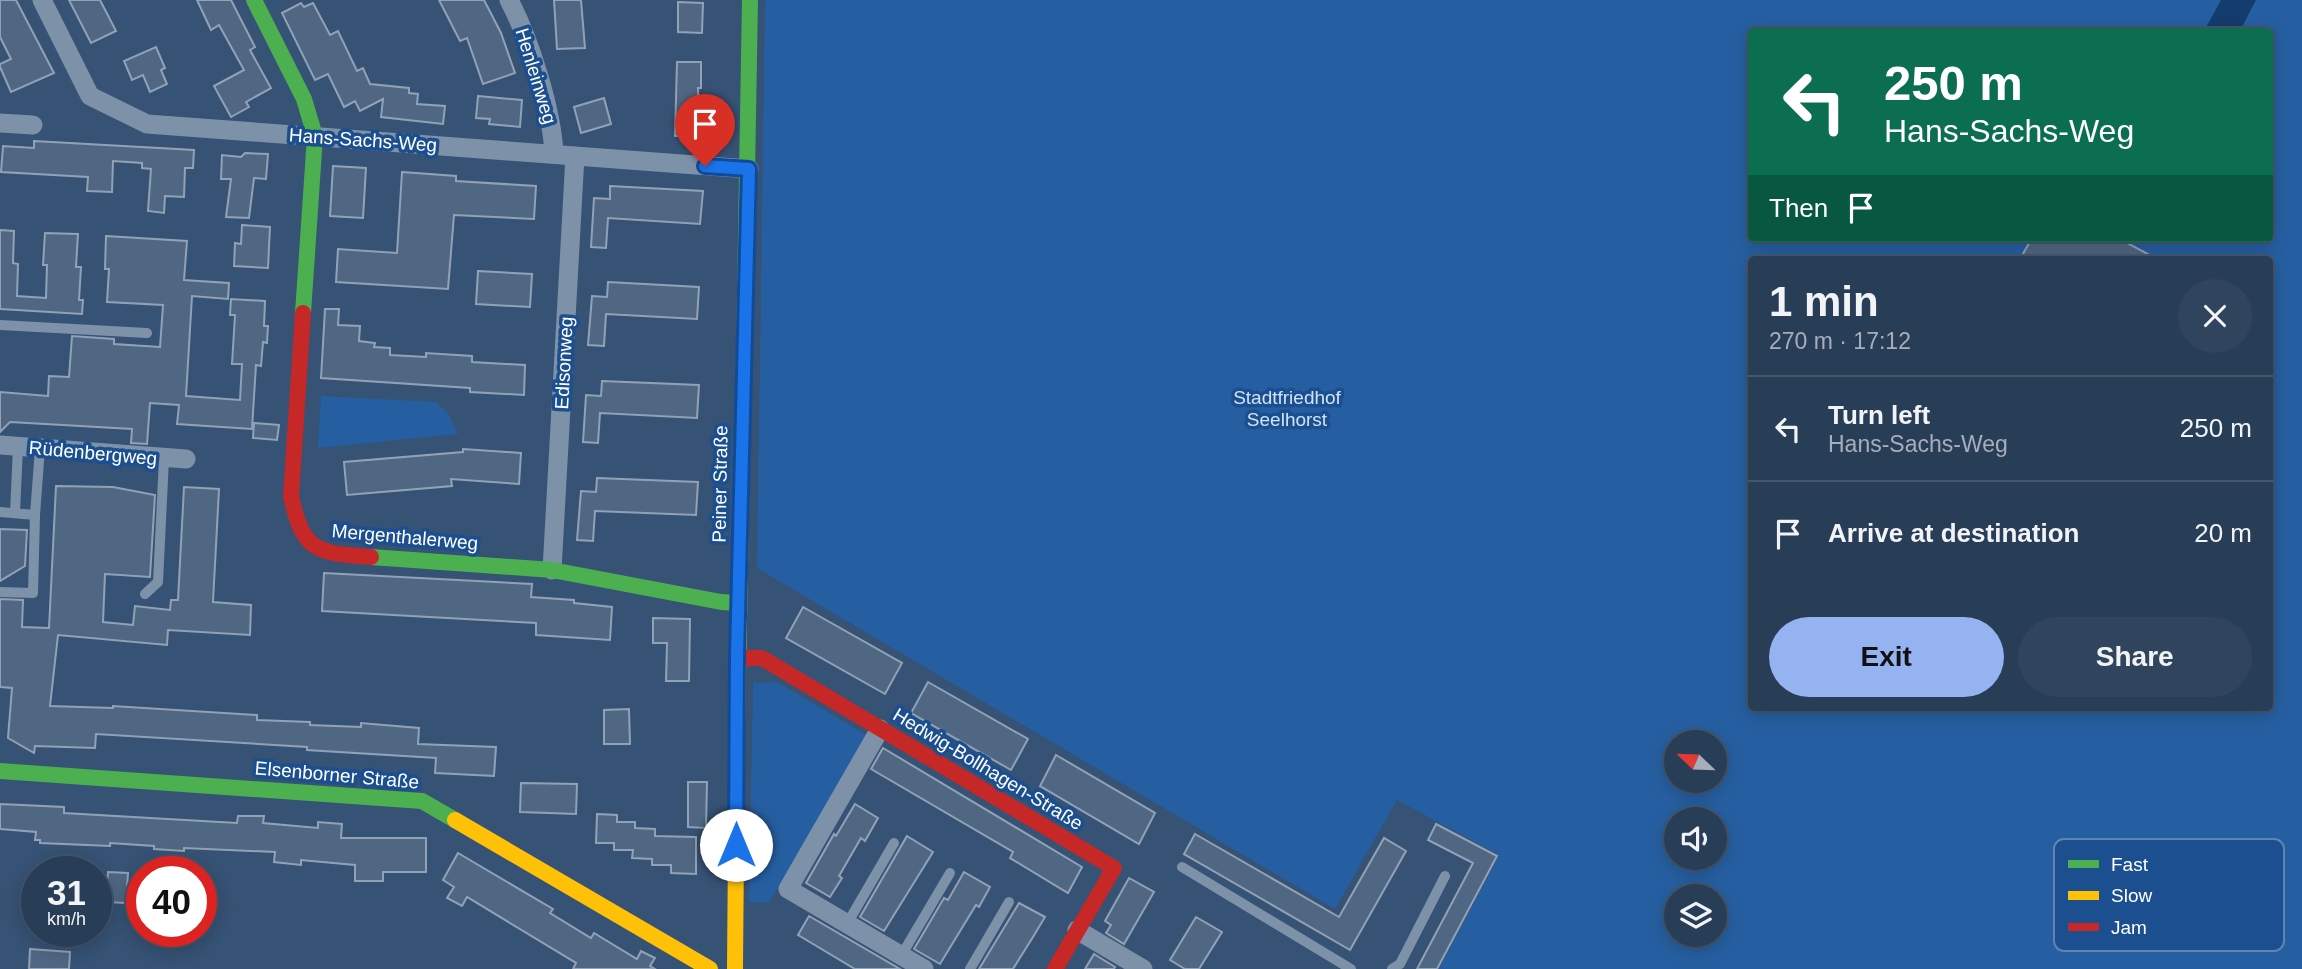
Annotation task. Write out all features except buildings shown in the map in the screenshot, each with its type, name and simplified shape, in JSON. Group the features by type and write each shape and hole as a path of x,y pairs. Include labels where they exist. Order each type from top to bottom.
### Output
{"street":[{"name":"Hans-Sachs-Weg","path":"42,0 90,96 147,124 749,169"},
{"path":"254,0 303,99 315,136"},
{"name":"Henleinweg","path":"509,0 526,39 552,130 554,155"},
{"name":"Peiner Straße","path":"735,969 737,657 749,169 750,0"},
{"path":"0,123 33,125"},
{"name":"Mergenthalerweg","path":"315,136 291,496 297,524 311,545 328,554 552,570 721,603 739,603"},
{"name":"Edisonweg","path":"552,570 575,156"},
{"name":"Rüdenbergweg","path":"9,446 186,459"},
{"name":"Hedwig-Bollhagen-Straße","path":"737,657 762,658 1114,868 1055,969"},
{"path":"880,729 788,889 924,969"},
{"name":"Elsenborner Straße","path":"0,771 422,801 710,969"},
{"path":"1077,930 1143,969"}],"lane":[{"path":"0,325 147,333"},
{"path":"9,446 15,513"},
{"path":"0,592 33,593 40,448"},
{"path":"145,594 158,582 164,458"},
{"path":"0,512 36,515"},
{"path":"847,924 894,843"},
{"path":"1182,867 1351,969"},
{"path":"901,956 950,873"},
{"path":"1392,969 1400,964 1445,876"},
{"path":"970,969 1009,902"}],"green space":[{"name":"Stadtfriedhof Seelhorst","path":"765,0 2302,0 2302,969 1439,969 1499,855 1397,800 1335,909 757,568"},
{"path":"321,396 436,402 448,413 458,434 318,448"},
{"path":"777,682 868,736 769,903 749,902 753,683"}],"shaded area":[{"path":"2221,0 2256,0 2242,28 2206,28"}],"traffic: fast":[{"path":"254,0 304,99 315,136 303,313"},
{"path":"743,407 750,0"},
{"path":"371,557 552,570 721,602 739,603"},
{"path":"0,771 422,801 455,820"}],"traffic: slow":[{"path":"735,969 743,407"},
{"path":"455,820 710,969"}],"traffic: jam":[{"path":"303,313 291,496 296,515 301,529 316,546 338,554 371,557"},
{"path":"737,658 762,658 1114,868 1055,969"}],"route":[{"path":"705,166 749,169 737,657 736,845"}]}
